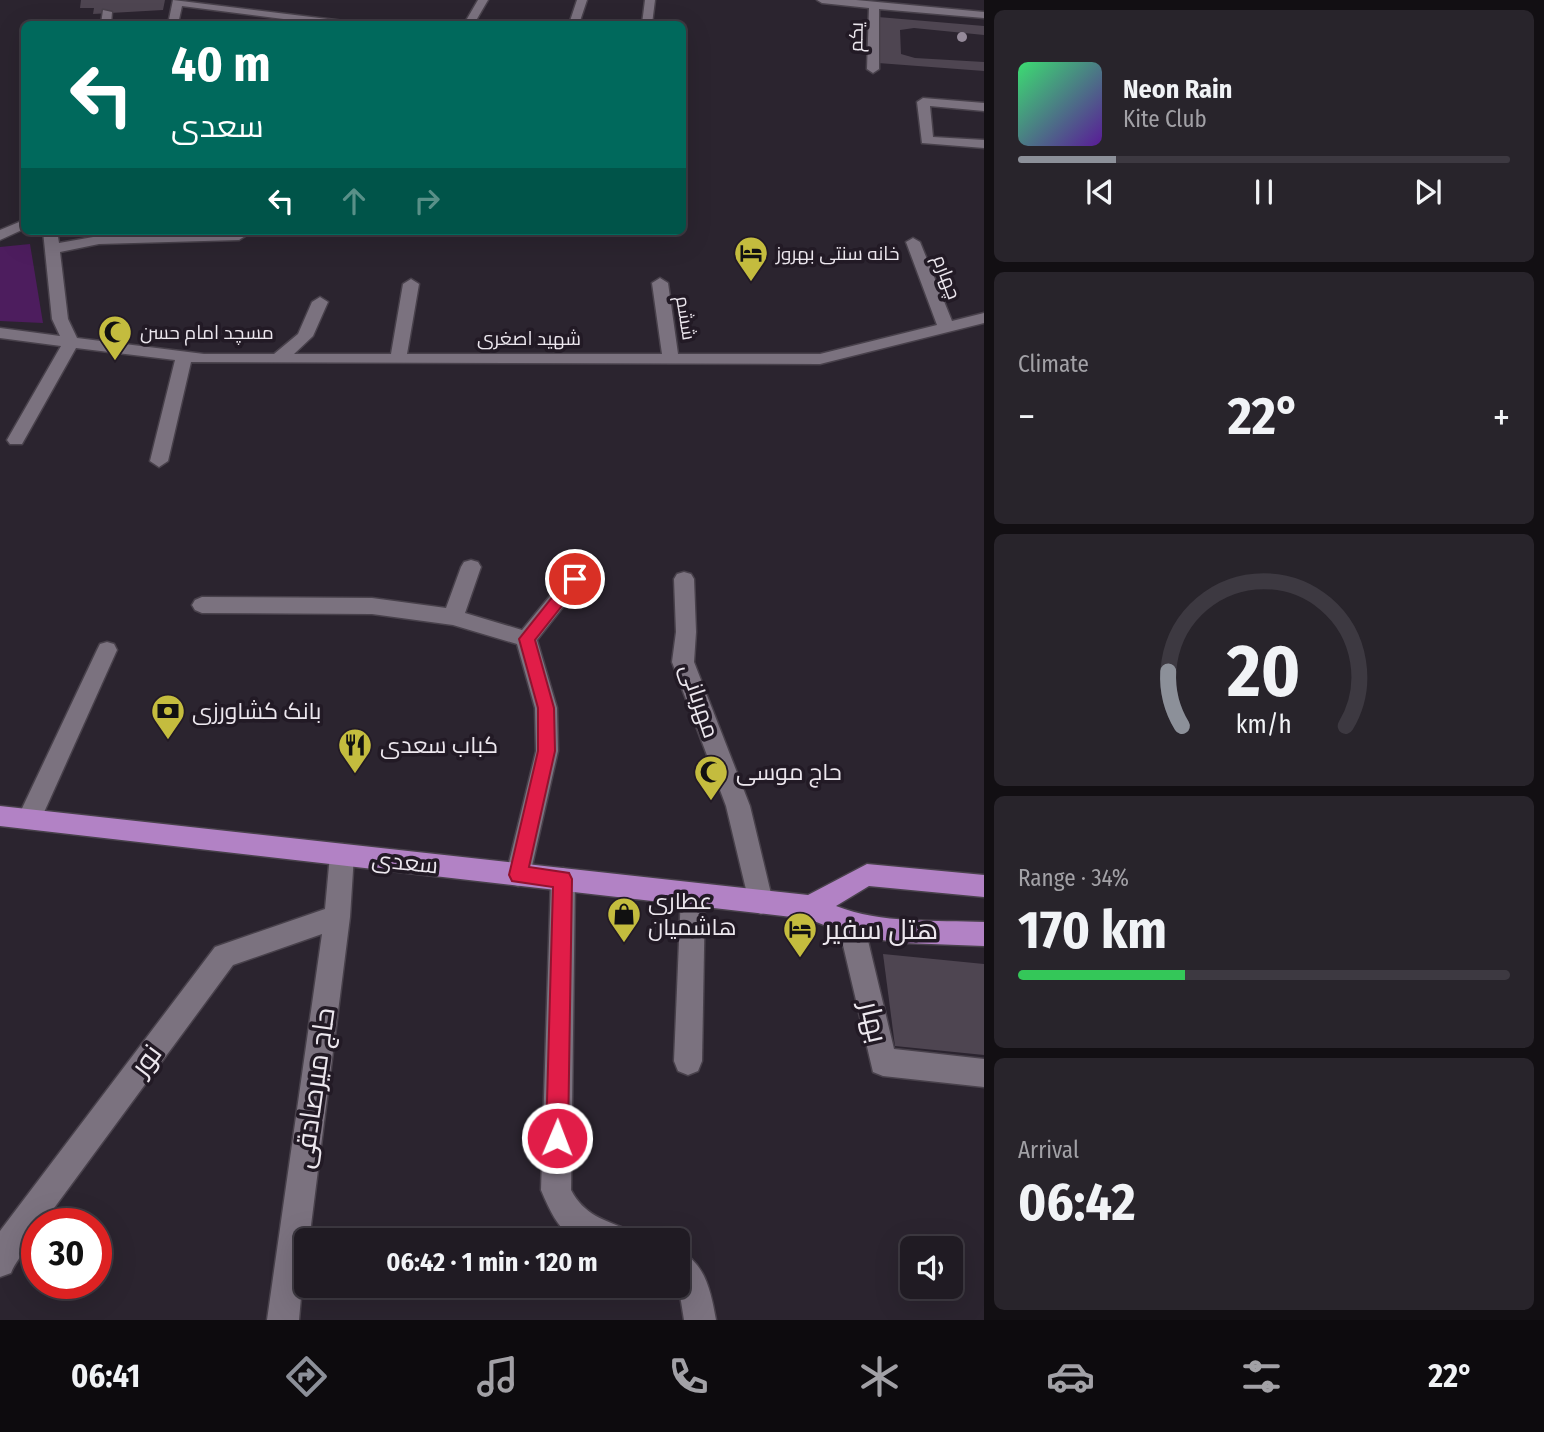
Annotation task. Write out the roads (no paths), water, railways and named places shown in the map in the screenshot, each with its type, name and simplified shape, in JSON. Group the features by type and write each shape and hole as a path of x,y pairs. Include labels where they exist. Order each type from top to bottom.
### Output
{"main road":[{"name":"سعدی","path":"0,816 810,907 851,924 905,931 984,934"},
{"path":"810,907 867,875 984,886"}],"street":[{"path":"471,21 484,0"},
{"path":"575,21 582,0"},
{"path":"647,21 650,0"},
{"path":"822,0 984,15"},
{"path":"174,21 178,1 300,21"},
{"name":"یکم","path":"873,69 874,5"},
{"path":"984,107 923,102 927,140 984,144"},
{"path":"0,236 21,226"},
{"path":"16,440 71,343 60,319 51,235"},
{"path":"53,249 99,240 157,235 240,235"},
{"name":"چهارم","path":"913,242 946,327"},
{"name":"ششم","path":"660,283 671,359"},
{"path":"398,359 411,284"},
{"path":"278,359 305,336 320,302"},
{"name":"شهید اصغری","path":"0,333 184,357 820,359 984,317"},
{"path":"159,461 184,357"},
{"path":"453,617 471,567"},
{"path":"526,639 575,579"},
{"name":"مهربانی","path":"684,579 686,632 683,662 738,806 761,901"},
{"path":"202,605 372,606 453,617 526,639"},
{"path":"519,875 547,751 546,708 526,639"},
{"path":"29,819 107,650"},
{"name":"حاج میرصادقی","path":"283,1320 337,917 342,855"},
{"path":"563,879 556,1190 565,1215 586,1228"},
{"path":"688,1061 694,894"},
{"name":"نور","path":"0,1262 12,1240 224,956 337,917"},
{"name":"بهار","path":"851,924 883,1062 984,1073"},
{"path":"690,1282 695,1289 700,1320"}],"place":[{"name":"خانه سنتی بهروز","path":"751,283"},
{"name":"مسچد امام حسن","path":"115,362"},
{"name":"بانک کشاورزی","path":"168,741"},
{"name":"کباب سعدی","path":"355,775"},
{"name":"حاج موسی","path":"711,802"},
{"name":"عطاری هاشمیان","path":"624,944"},
{"name":"هتل سفیر","path":"800,959"}]}
